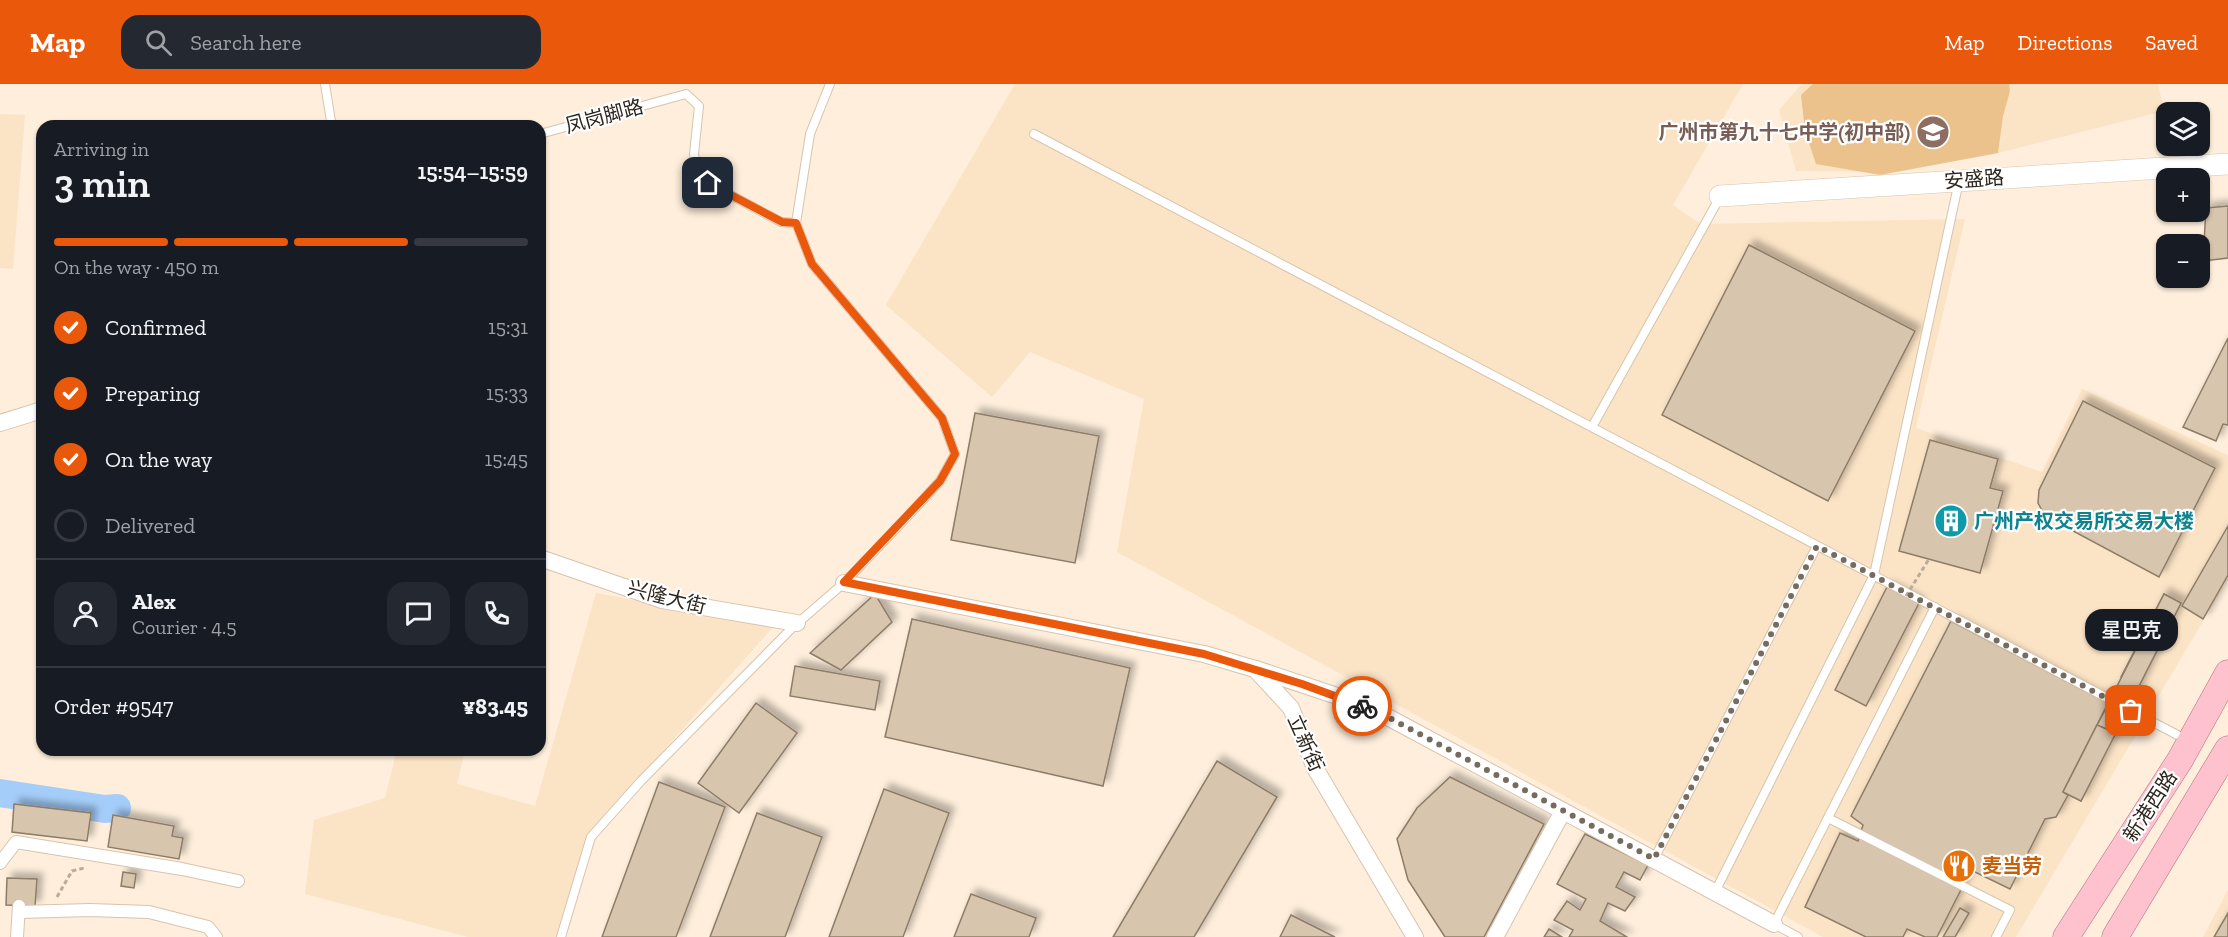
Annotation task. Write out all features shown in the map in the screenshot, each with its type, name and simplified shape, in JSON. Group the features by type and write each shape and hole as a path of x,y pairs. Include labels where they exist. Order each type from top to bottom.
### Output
{"main road":[{"name":"新港西路","path":"2066,937 2190,742 2228,673"},
{"name":"新港西路","path":"2115,937 2228,749"}],"street":[{"name":"安盛路","path":"1720,196 2228,164"},
{"path":"0,423 36,412"},
{"name":"兴隆大街","path":"546,560 662,600 797,623"},
{"path":"844,582 1204,654 1346,699 1382,714 1774,924"},
{"name":"立新街","path":"1255,669 1291,708 1315,768 1415,937"},
{"path":"1496,937 1563,811"},
{"path":"0,863 16,842 182,868 238,880"},
{"path":"17,937 19,909 149,912 208,927 216,937"}],"lane":[{"path":"325,84 331,120"},
{"path":"561,937 591,837 649,773 797,623 844,582 940,481 955,454 942,418 812,264 796,223 810,134 830,84"},
{"name":"凤岗脚路","path":"546,132 686,94 699,106 694,154 698,174 708,183 782,222 796,223"},
{"path":"1034,134 2190,742"},
{"path":"1715,892 1874,575 1959,180"},
{"path":"1592,428 1720,196"},
{"path":"1654,859 1817,546"},
{"path":"1798,937 1774,924 1935,607"},
{"path":"1828,818 2010,910 1996,937"}],"path":[{"path":"1906,596 1929,559"},
{"path":"49,911 72,871 84,868 103,856"}],"shaded area":[{"path":"1015,84 1743,84 1673,205 1701,224 1965,219 1916,428 2042,472 2082,389 2228,455 2228,579 2016,937 1823,937 1117,552 1144,399 1030,352 992,397 886,305"},
{"name":"广州市第九十七中学(初中部)","path":"1802,84 2158,84 2162,102 2156,102 2156,113 1998,153 1897,172 1796,171 1779,110"},
{"name":"广州市第九十七中学(初中部)","path":"1813,84 2009,84 2010,91 2003,116 1998,153 1880,175 1816,164 1805,131 1801,95"},
{"path":"0,114 25,115 13,269 0,268"},
{"path":"596,593 773,627 588,836 557,937 468,937 305,894 314,820 385,798 396,756 464,756 457,784 535,806"},
{"path":"2228,890 2228,937 2203,937"}],"building":[{"path":"2228,206 2228,258 2210,260 2210,234 2205,234 2205,222 2210,222 2210,208"},
{"path":"1749,245 1915,331 1828,501 1662,415"},
{"path":"2228,338 2228,425 2223,424 2216,441 2183,427"},
{"path":"2083,401 2215,468 2159,577 2045,516 2038,503 2039,490"},
{"path":"975,413 1099,436 1075,563 951,540"},
{"name":"广州产权交易所交易大楼","path":"1930,440 1998,459 1990,488 2003,491 1980,573 1899,551"},
{"path":"2228,526 2228,575 2203,619 2182,606"},
{"path":"1887,587 1919,603 1866,706 1835,690"},
{"path":"875,594 892,622 841,670 810,653"},
{"path":"2164,594 2181,603 2139,686 2121,677"},
{"path":"2164,594 2181,603 2081,801 2063,792"},
{"path":"912,619 1130,668 1103,786 885,737"},
{"path":"1951,621 2108,703 2063,792 2068,795 2056,817 2045,819 2010,889 1971,870 1937,937 1925,937 1907,929 1903,937 1866,937 1805,907 1840,833 1858,841 1863,825 1851,816"},
{"path":"795,666 880,681 875,710 790,696"},
{"path":"756,703 797,733 739,813 698,783"},
{"path":"2097,725 2116,733 2081,801 2063,792"},
{"path":"1217,761 1277,797 1194,937 1113,937"},
{"path":"1450,777 1544,824 1484,937 1445,937 1408,880 1397,839 1417,808"},
{"path":"659,782 725,807 676,937 602,937"},
{"path":"884,789 949,813 903,937 829,937"},
{"path":"14,804 91,813 87,841 12,832"},
{"path":"757,813 822,837 785,937 710,937"},
{"path":"113,815 174,826 172,836 183,838 179,859 108,847"},
{"path":"1585,834 1648,865 1640,880 1624,872 1616,887 1635,897 1625,911 1608,903 1600,921 1627,937 1569,937 1573,930 1554,920 1567,901 1580,910 1586,899 1557,884"},
{"path":"123,872 136,874 134,888 121,886"},
{"path":"7,878 37,879 35,906 6,905"},
{"path":"971,894 1036,918 1029,937 954,937"},
{"path":"1960,908 1969,913 1955,937 1943,937"},
{"path":"2228,913 2228,937 2214,937"},
{"path":"1291,915 1335,937 1280,937"},
{"path":"1549,929 1562,937 1544,937"}],"waterway":[{"path":"0,793 105,809 117,808"}],"way so far":[{"path":"1362,706 1382,714 1654,859 1817,546 2131,711"}],"place":[{"name":"广州市第九十七中学(初中部)","path":"1933,132"},
{"name":"广州产权交易所交易大楼","path":"1951,521"},
{"name":"星巴克","path":"2131,711"},
{"name":"麦当劳","path":"1959,866"}],"route":[{"path":"708,183 782,222 796,223 812,264 942,418 955,454 940,481 844,582 1204,654 1302,684 1362,706"}]}
